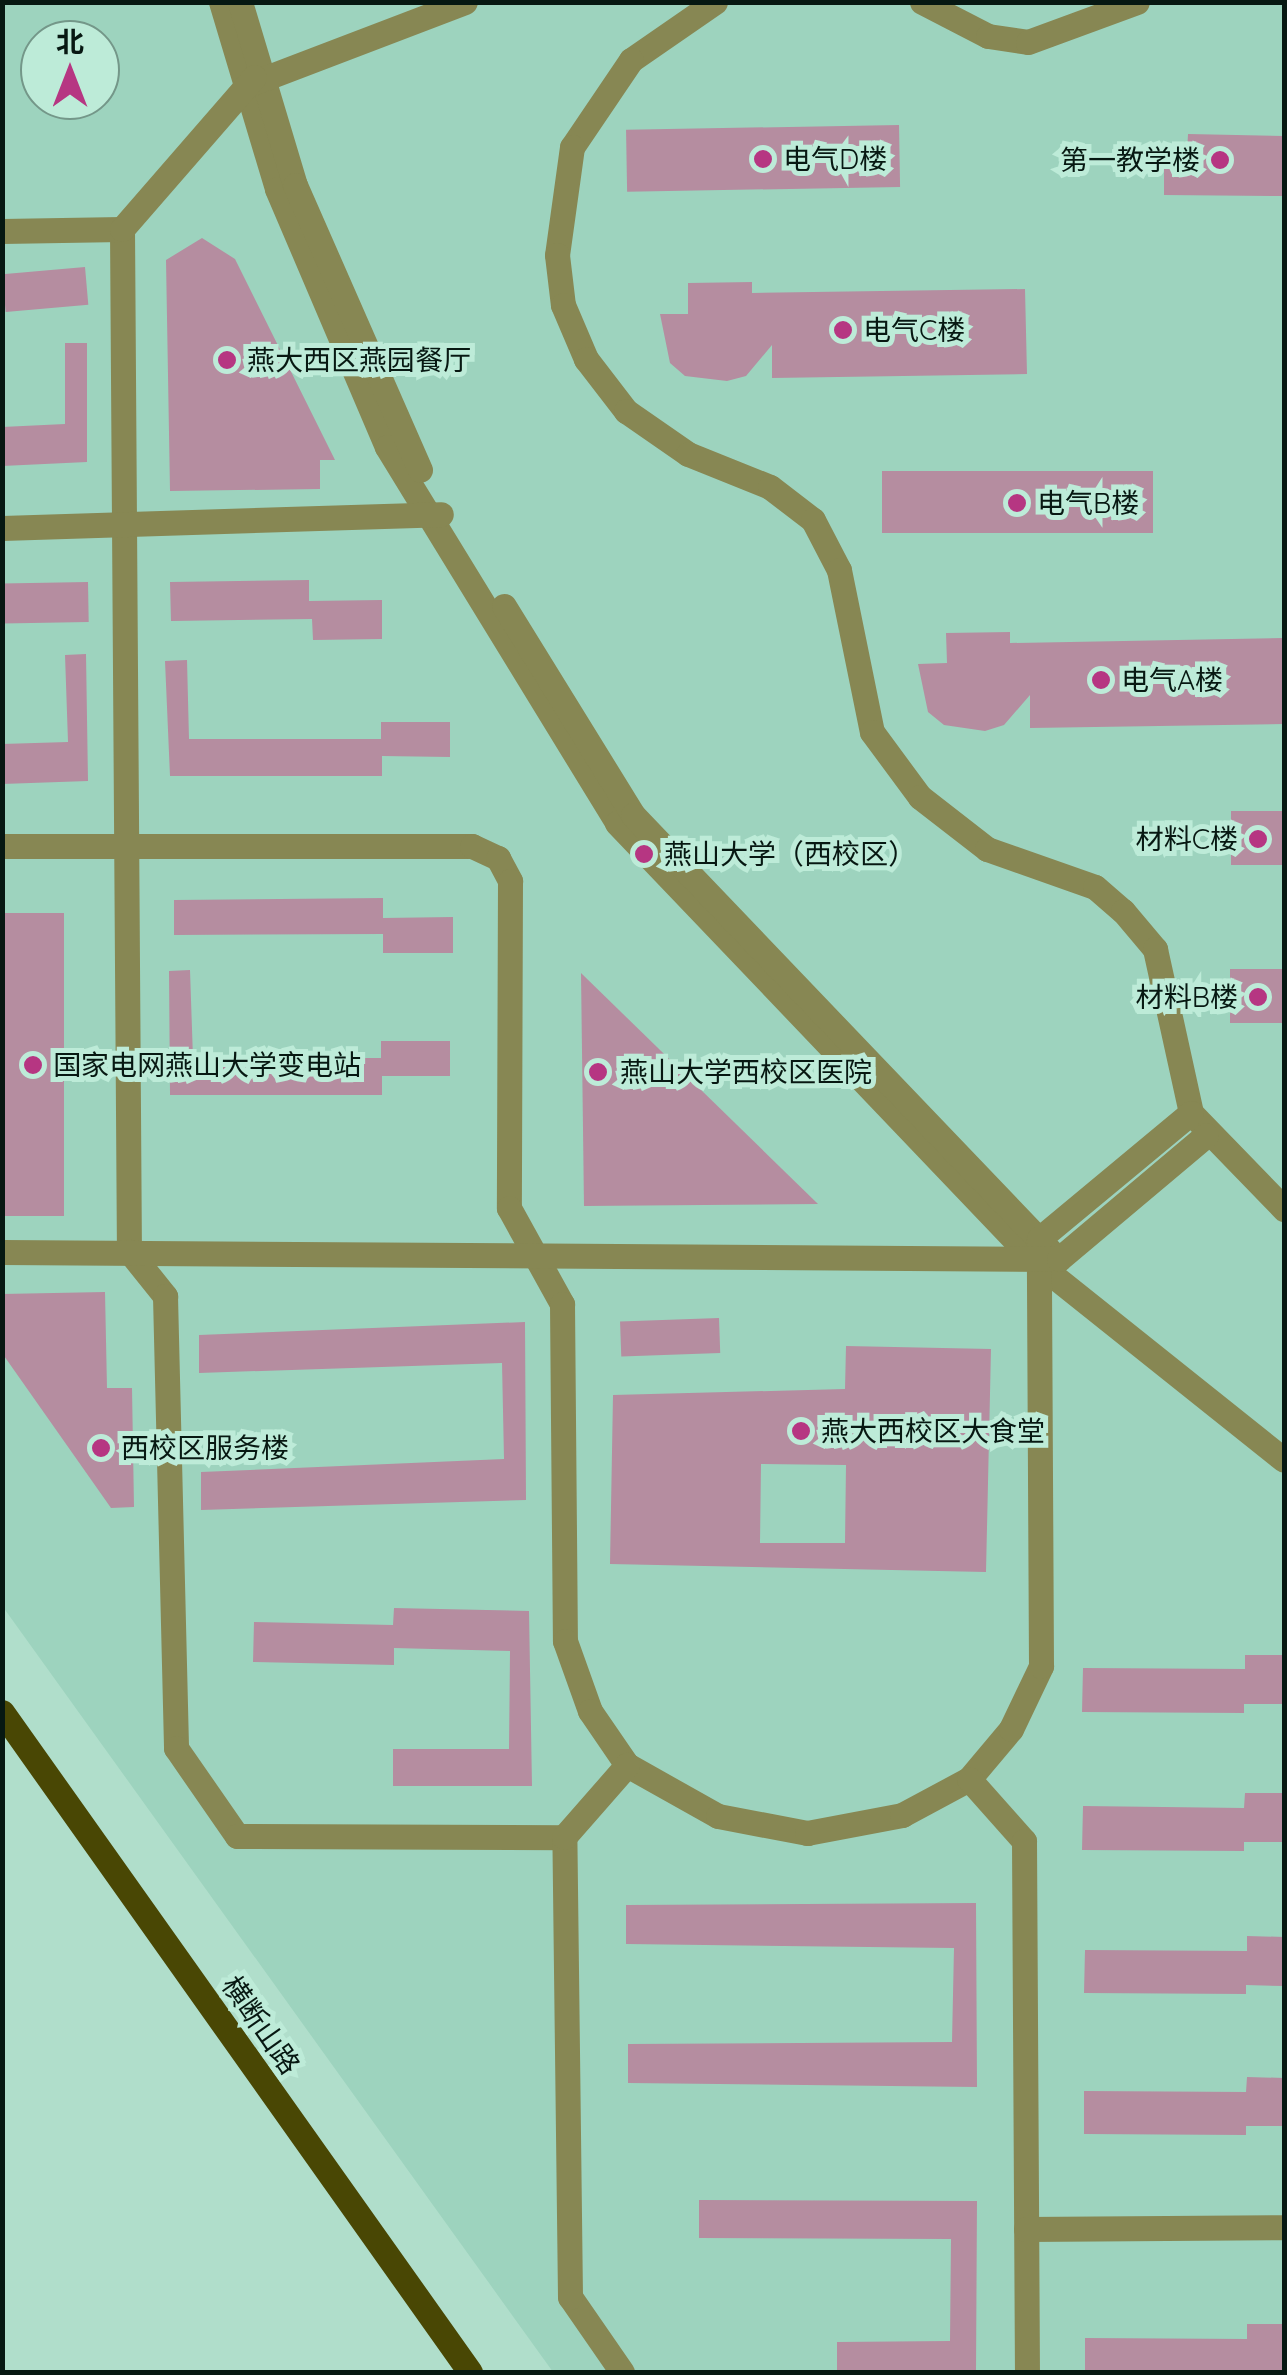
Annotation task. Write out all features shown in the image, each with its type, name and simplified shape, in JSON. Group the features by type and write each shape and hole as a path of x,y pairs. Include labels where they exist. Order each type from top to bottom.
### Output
{"main road":[{"name":"横断山路","path":"2,1712 470,2372"}],"street":[{"path":"221,2 257,78 302,203 438,516 634,814 1044,1253 1284,1460"},
{"path":"240,2 257,78"},
{"path":"465,2 257,78 122,230 123,846 130,1251 165,1296 176,1748 237,1836 564,1838"},
{"path":"715,2 631,60 572,147 557,256 563,305 586,359 626,411 813,520 839,570 872,732 920,797 988,849 1095,887 1155,949 1199,1124 1284,1209"},
{"path":"922,2 988,36 1028,42 1136,2"},
{"path":"2,231 122,230"},
{"path":"2,528 438,516"},
{"path":"2,846 472,846 498,858 510,881 509,1208 538,1254 562,1304 565,1641 590,1711 627,1764 718,1816 807,1833 902,1815 970,1779 1011,1729 1041,1666 1046,1434 1044,1253"},
{"path":"1044,1253 1199,1124"},
{"path":"2,1252 1044,1253 1284,1440"},
{"path":"622,2372 570,2297 564,1838 627,1764"},
{"path":"970,1779 1024,1840 1027,2372"},
{"path":"1026,2229 1284,2227"}],"shaded area":[{"name":"燕山大学（西校区）","path":"2,3 1284,3 1284,2372 553,2372 3,1607"}],"building":[{"name":"电气D楼","path":"899,125 900,187 627,192 626,130"},
{"name":"第一教学楼","path":"1188,134 1284,136 1284,196 1164,195 1164,153 1187,153"},
{"name":"燕大西区燕园餐厅","path":"202,238 235,259 335,460 320,460 320,489 170,491 166,260"},
{"path":"85,267 88,305 6,312 2,274"},
{"name":"电气C楼","path":"752,282 752,293 1025,289 1027,374 772,378 772,345 746,376 727,381 685,376 670,363 660,314 688,314 688,283"},
{"path":"65,343 87,343 87,462 2,466 2,427 65,424"},
{"name":"电气B楼","path":"882,471 1153,471 1153,533 882,533"},
{"path":"309,580 309,601 382,600 382,639 313,640 312,619 171,621 170,582"},
{"path":"88,582 89,622 3,623 2,584"},
{"name":"电气A楼","path":"1010,632 1010,643 1284,638 1284,724 1030,728 1030,695 1004,725 985,731 944,725 928,712 918,664 947,663 946,633"},
{"path":"86,654 88,781 2,784 2,744 68,742 65,655"},
{"path":"187,660 189,739 381,739 381,722 450,722 450,757 382,756 382,776 170,776 165,661"},
{"name":"材料C楼","path":"1231,811 1284,811 1284,865 1231,865"},
{"path":"383,898 383,918 453,917 453,953 383,953 383,934 174,935 174,900"},
{"name":"国家电网燕山大学变电站","path":"2,913 64,913 64,1216 2,1216"},
{"name":"材料B楼","path":"1230,969 1284,969 1284,1023 1230,1023"},
{"path":"190,970 193,1058 381,1058 381,1041 450,1041 450,1076 382,1076 382,1095 170,1095 169,971"},
{"path":"581,973 818,1204 584,1206"},
{"name":"西校区服务楼","path":"105,1292 107,1388 132,1388 134,1507 111,1508 2,1353 2,1294"},
{"path":"719,1318 720,1353 621,1356 620,1321"},
{"path":"525,1322 526,1500 201,1510 201,1472 504,1459 502,1363 199,1373 199,1335"},
{"name":"燕大西校区大食堂","path":"846,1346 991,1349 986,1572 610,1564 613,1395 845,1389","holes":["761,1464 846,1465 845,1543 760,1543"]},
{"path":"394,1608 529,1611 532,1786 393,1786 393,1749 509,1749 510,1651 394,1648 394,1665 253,1662 254,1622 393,1625"},
{"path":"1245,1655 1284,1655 1284,1704 1244,1704 1244,1713 1082,1712 1083,1668 1245,1669"},
{"path":"1245,1793 1284,1793 1284,1842 1244,1842 1244,1851 1082,1850 1083,1806 1244,1808"},
{"path":"976,1903 977,2087 628,2083 628,2044 952,2042 954,1948 626,1944 626,1905"},
{"path":"1247,1936 1284,1937 1284,1986 1246,1985 1246,1994 1084,1993 1085,1950 1247,1951"},
{"path":"1247,2077 1284,2078 1284,2126 1246,2126 1246,2135 1084,2134 1084,2091 1246,2092"},
{"path":"699,2200 977,2201 976,2372 837,2372 837,2342 950,2341 951,2239 699,2238"},
{"path":"1247,2324 1284,2324 1284,2372 1085,2372 1085,2338 1247,2339"}],"place":[{"name":"电气D楼","path":"763,159"},
{"name":"第一教学楼","path":"1220,160"},
{"name":"电气C楼","path":"843,330"},
{"name":"燕大西区燕园餐厅","path":"227,360"},
{"name":"电气B楼","path":"1017,503"},
{"name":"电气A楼","path":"1101,680"},
{"name":"材料C楼","path":"1258,839"},
{"name":"燕山大学（西校区）","path":"644,854"},
{"name":"材料B楼","path":"1258,997"},
{"name":"国家电网燕山大学变电站","path":"33,1065"},
{"name":"燕山大学西校区医院","path":"598,1072"},
{"name":"燕大西校区大食堂","path":"801,1431"},
{"name":"西校区服务楼","path":"101,1448"}]}
